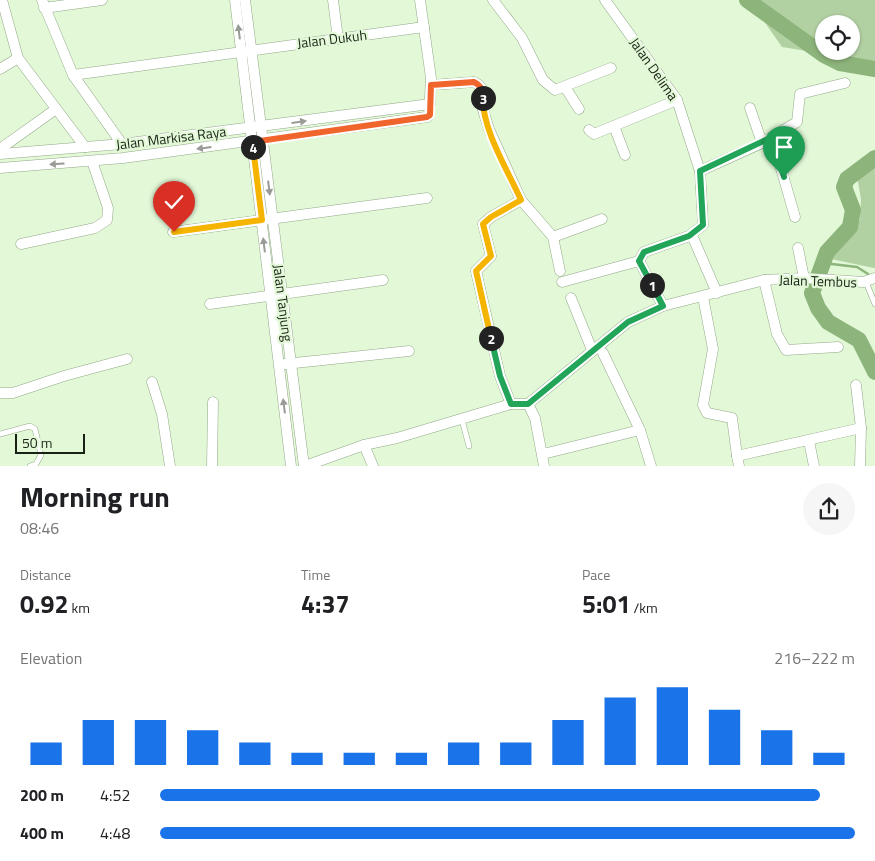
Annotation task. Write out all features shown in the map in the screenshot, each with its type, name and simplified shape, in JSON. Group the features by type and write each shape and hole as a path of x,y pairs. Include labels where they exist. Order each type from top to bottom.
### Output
{"street":[{"path":"102,0 43,4 73,75 122,144"},
{"path":"235,0 246,50 257,141"},
{"path":"245,0 246,50"},
{"path":"332,0 338,39"},
{"path":"420,0 431,85 430,104"},
{"path":"493,0 522,38 544,80 555,90 612,68"},
{"name":"Jalan Delima","path":"605,0 677,100 700,171 703,225 689,236 644,252 639,261"},
{"path":"1,2 18,58 85,147"},
{"name":"Jalan Dukuh","path":"73,75 424,27"},
{"path":"0,68 18,58"},
{"path":"431,85 474,82 484,92 483,110 489,129 521,200 553,237 560,271"},
{"path":"700,171 762,143 797,122 800,94 845,83"},
{"path":"565,87 579,109"},
{"path":"589,130 594,134 677,100"},
{"name":"Jalan Markisa Raya","path":"0,154 122,144 430,104 427,117 257,141 92,161 0,168"},
{"path":"750,108 762,143"},
{"path":"0,149 56,109"},
{"path":"614,126 625,155"},
{"path":"772,137 795,217"},
{"name":"Jalan Tanjung","path":"257,141 272,219 304,466"},
{"name":"Jalan Tanjung","path":"257,141 262,220 291,466"},
{"path":"21,244 94,228 107,220 108,208 92,161"},
{"path":"174,232 427,198"},
{"path":"511,404 500,376 476,271 491,256 483,224 491,217 521,200"},
{"path":"553,237 602,219"},
{"path":"694,240 717,293"},
{"path":"798,248 806,278"},
{"path":"562,282 639,261 663,306"},
{"name":"Jalan Tembus","path":"528,404 628,322 663,306 703,300 717,293 764,280 806,278 870,280"},
{"path":"210,304 384,280"},
{"path":"764,280 776,334 786,350 838,347"},
{"path":"571,298 592,350"},
{"path":"703,300 713,350 703,406 708,413 732,418 738,461 861,428"},
{"path":"279,364 409,351"},
{"path":"603,353 640,430 651,466"},
{"path":"0,394 13,393 64,376 128,359"},
{"path":"152,382 162,414 170,466"},
{"path":"856,385 861,428 860,466"},
{"path":"212,466 213,402"},
{"path":"304,466 364,445 398,438 511,404 528,404 535,418 544,466"},
{"path":"543,454 640,430"},
{"path":"809,441 814,466"},
{"path":"364,445 373,466"}],"lane":[{"path":"870,280 875,304"},
{"path":"703,300 700,306 703,323"},
{"path":"462,420 469,446"},
{"path":"0,434 30,426 35,429 41,455 36,464 30,466"}],"green space":[{"path":"749,0 875,0 875,62 860,60 860,15 815,15 815,52 782,47"},
{"path":"875,157 875,268 831,259 860,220 861,200 857,175"}],"waterway":[{"path":"747,0 824,55 840,63 875,69"},
{"path":"875,158 847,179 844,187 853,210 850,227 827,252 812,293 818,308 828,322 859,340 875,372"},
{"path":"823,263 857,267 868,274"}],"route":[{"path":"174,232 262,220 252,142 429,117 431,85 474,82 484,92 483,110 489,129 521,200 491,217 483,224 491,256 476,271 500,376 511,404 528,404 597,345 628,322 663,306 639,261 644,252 689,236 703,225 700,171 732,158 772,137 784,177"}]}
